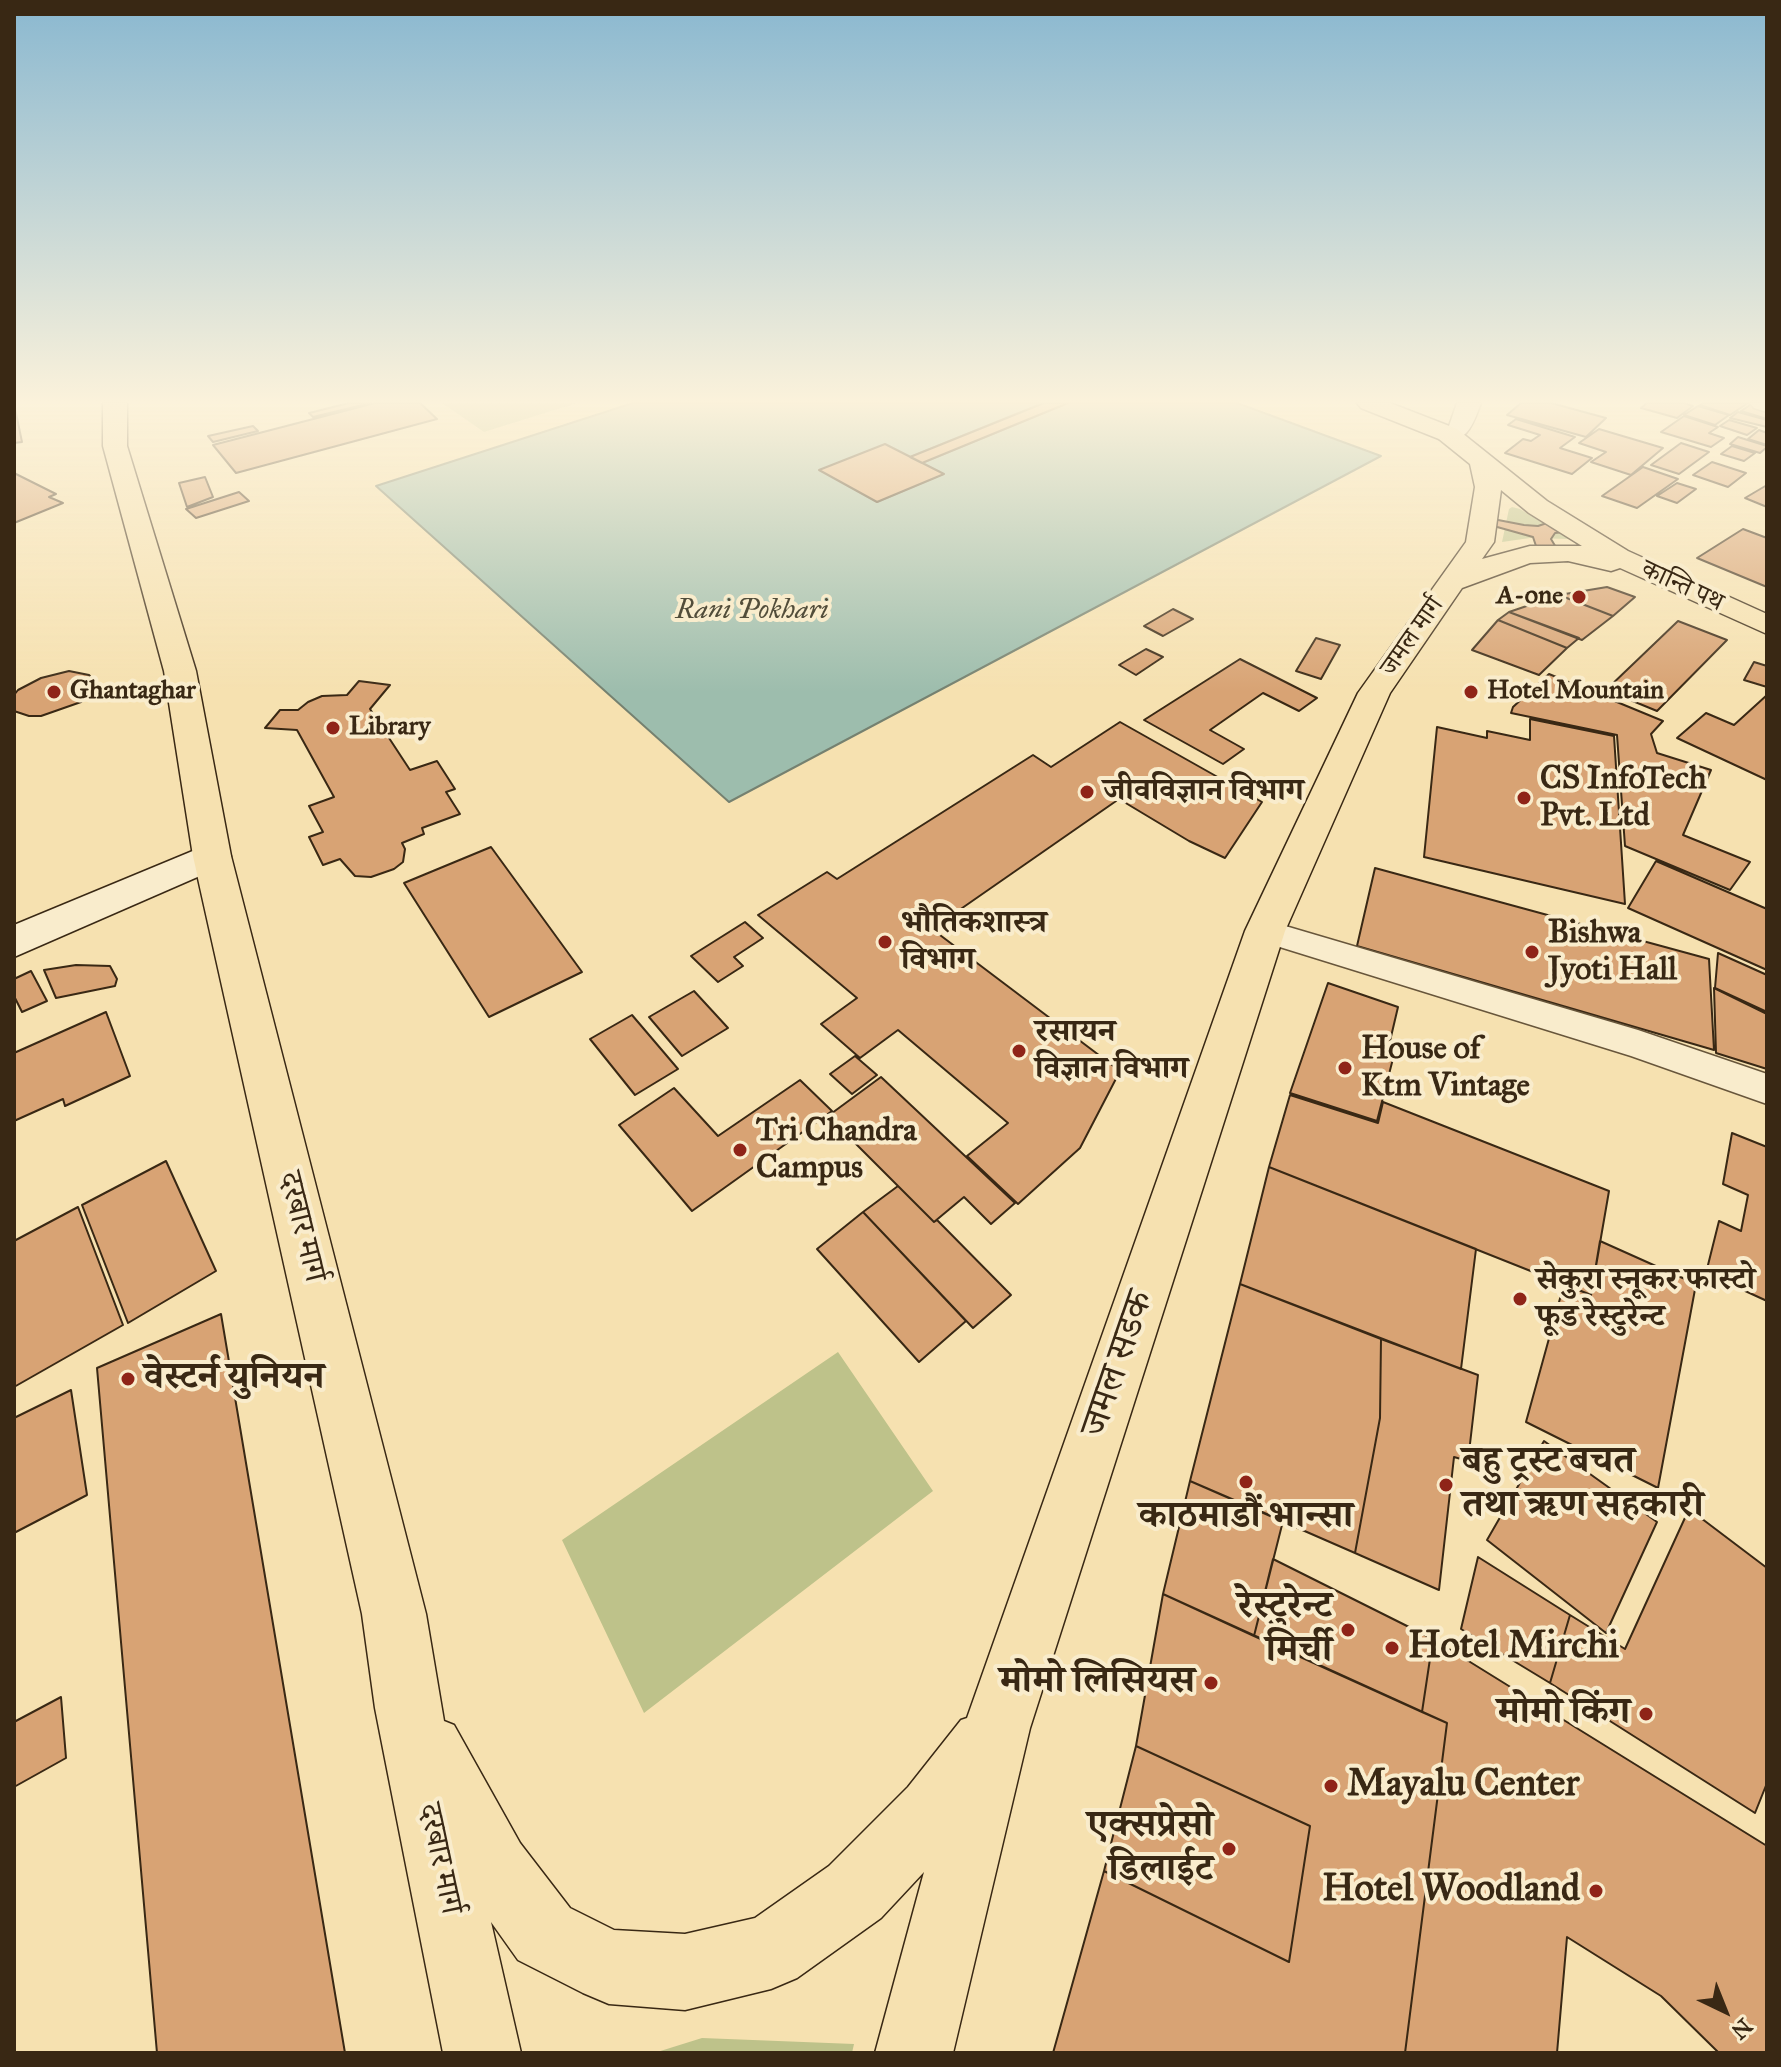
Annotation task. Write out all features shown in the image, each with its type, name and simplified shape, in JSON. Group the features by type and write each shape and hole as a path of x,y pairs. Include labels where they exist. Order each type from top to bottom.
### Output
{"main road":[{"name":"दरबार मार्ग","path":"130,499 180,671 212,856 394,1614 408,1708 482,2053"},
{"path":"1452,582 1480,542 1486,499"},
{"name":"कान्ति पथ","path":"1528,499 1577,533 1666,581 1767,625"},
{"path":"1452,582 1502,559 1528,553 1603,559 1666,581"},
{"name":"जमल मार्ग","path":"1374,693 1452,582"},
{"name":"जमल सडक","path":"914,2053 997,1728 1265,931 1374,693"},
{"path":"14,942 212,856"},
{"path":"408,1708 495,1868 544,1934 609,1967 685,1972 771,1952 855,1892 933,1812 997,1728"}],"lane":[{"path":"1265,931 1638,1044 1767,1089"}],"green space":[{"path":"1512,507 1569,539 1530,538 1502,542"},
{"path":"838,1352 933,1491 644,1713 562,1540"},
{"path":"702,2038 854,2044 852,2053 654,2053"}],"water":[{"name":"Rani Pokhari","path":"391,499 872,499 877,502 883,499 1299,499 729,802"}],"building":[{"path":"14,499 55,499 63,503 14,523"},
{"path":"184,499 207,499 187,507"},
{"path":"216,499 249,501 196,518 186,509"},
{"path":"1612,499 1649,499 1637,508"},
{"path":"1749,499 1767,499 1767,507"},
{"path":"1493,519 1538,526 1550,522 1564,532 1555,533 1551,539 1557,549 1537,549 1533,537 1490,525"},
{"path":"1743,529 1767,538 1767,587 1697,558"},
{"path":"1607,587 1635,597 1613,616 1559,595"},
{"path":"1559,595 1613,616 1582,640 1509,612"},
{"path":"1173,609 1193,619 1163,636 1144,626"},
{"path":"1509,612 1579,638 1567,648 1498,620"},
{"path":"1498,620 1567,648 1539,675 1472,650"},
{"path":"1678,621 1727,640 1657,711 1606,690"},
{"path":"1316,638 1340,645 1321,679 1296,671"},
{"path":"1146,649 1163,657 1136,675 1119,665"},
{"path":"1240,659 1317,698 1299,711 1263,693 1210,730 1244,749 1223,764 1144,720"},
{"path":"1754,662 1767,666 1767,687 1744,680"},
{"name":"Ghantaghar","path":"69,671 89,675 94,681 95,687 81,702 41,716 14,711 14,695 18,690 41,678"},
{"path":"1549,674 1663,721 1651,734 1657,753 1711,770 1683,835 1750,862 1730,890 1625,846 1617,735 1511,713 1513,707"},
{"path":"359,681 390,685 370,709 410,770 437,761 455,789 446,792 460,814 422,828 424,834 402,843 405,849 403,862 394,869 371,877 355,876 340,859 323,865 309,837 323,832 309,806 334,797 297,730 265,728 280,710 298,710 322,696 347,695"},
{"path":"1767,695 1767,780 1677,738 1706,713 1734,725"},
{"name":"CS InfoTech Pvt. Ltd","path":"1530,719 1614,736 1625,904 1424,857 1437,727 1487,738 1487,731 1530,740"},
{"path":"1120,722 1262,802 1225,858 1189,841 1119,799 932,929 1120,1071 1080,1148 1018,1204 967,1156 1008,1123 898,1030 860,1058 821,1024 857,998 758,915 827,872 837,879 1033,755 1051,767"},
{"path":"491,847 582,972 489,1017 404,883"},
{"path":"1656,861 1767,909 1767,970 1628,908"},
{"name":"Bishwa Jyoti Hall","path":"1375,868 1709,959 1714,1050 1357,946"},
{"path":"745,922 763,938 734,957 743,966 718,982 691,956"},
{"path":"1718,953 1767,975 1767,1012 1715,988"},
{"path":"76,965 110,966 117,979 115,986 56,998 44,970"},
{"path":"31,971 47,1001 22,1012 14,996 14,979"},
{"name":"House of Ktm Vintage","path":"1328,983 1398,1007 1390,1041 1397,1043 1377,1121 1290,1093"},
{"path":"1714,988 1767,1014 1767,1069 1716,1053"},
{"path":"694,991 728,1028 682,1056 649,1017"},
{"path":"106,1012 130,1076 65,1106 63,1099 14,1121 14,1053"},
{"path":"632,1015 678,1069 635,1095 590,1039"},
{"path":"855,1056 877,1075 852,1094 830,1074"},
{"path":"881,1077 1015,1203 991,1224 964,1197 934,1222 828,1116"},
{"path":"800,1080 832,1111 692,1211 619,1125 674,1088 718,1136"},
{"path":"1290,1095 1378,1123 1383,1102 1609,1191 1591,1295 1269,1167"},
{"path":"1732,1133 1767,1147 1767,1301 1706,1273 1719,1221 1741,1231 1748,1195 1723,1184"},
{"path":"166,1161 216,1271 128,1323 82,1205"},
{"path":"1269,1167 1476,1249 1461,1369 1240,1284"},
{"path":"898,1186 934,1222 937,1220 1011,1295 973,1328 863,1212"},
{"path":"78,1207 123,1325 14,1387 14,1241"},
{"path":"863,1212 966,1321 919,1362 817,1249"},
{"path":"1600,1241 1696,1284 1658,1488 1526,1422 1564,1284 1591,1295"},
{"path":"1240,1284 1381,1339 1380,1418 1355,1553 1190,1481"},
{"path":"221,1314 345,2053 157,2053 97,1368"},
{"path":"1381,1339 1478,1375 1468,1461 1454,1457 1439,1590 1355,1553 1380,1418"},
{"path":"71,1390 87,1495 14,1533 14,1418"},
{"path":"1544,1441 1657,1522 1606,1633 1487,1540"},
{"path":"1190,1481 1283,1521 1254,1636 1163,1594"},
{"path":"1689,1509 1767,1568 1767,1783 1755,1813 1550,1683 1570,1615 1625,1649"},
{"path":"1478,1557 1570,1615 1550,1683 1461,1629"},
{"path":"1273,1559 1433,1639 1422,1712 1254,1636"},
{"name":"Mayalu Center","path":"1163,1594 1447,1723 1405,2053 1053,2053 1104,1871 1289,1962 1310,1826 1136,1746"},
{"name":"Hotel Woodland","path":"1433,1639 1767,1846 1767,2053 1719,2053 1661,1996 1567,1937 1557,2053 1405,2053 1447,1723 1422,1712"},
{"path":"61,1697 66,1758 14,1787 14,1722"},
{"path":"1136,1746 1310,1826 1289,1962 1104,1871"}],"place":[{"name":"A-one","path":"1579,597"},
{"name":"Ghantaghar","path":"54,692"},
{"name":"Hotel Mountain","path":"1471,692"},
{"name":"Library","path":"333,728"},
{"name":"जीवविज्ञान विभाग","path":"1087,792"},
{"name":"CS InfoTech Pvt. Ltd","path":"1524,798"},
{"name":"भौतिकशास्त्र विभाग","path":"885,942"},
{"name":"Bishwa Jyoti Hall","path":"1532,952"},
{"name":"रसायन विज्ञान विभाग","path":"1019,1051"},
{"name":"House of Ktm Vintage","path":"1345,1068"},
{"name":"Tri Chandra Campus","path":"740,1150"},
{"name":"सेकुरा स्नूकर फास्टो फूड रेस्टुरेन्ट","path":"1520,1299"},
{"name":"वेस्टर्न युनियन","path":"128,1379"},
{"name":"काठमाडौं भान्सा","path":"1246,1482"},
{"name":"बहु ट्रस्ट बचत तथा ऋण सहकारी","path":"1446,1485"},
{"name":"रेस्टुरेन्ट मिर्ची","path":"1348,1630"},
{"name":"Hotel Mirchi","path":"1392,1648"},
{"name":"मोमो लिसियस","path":"1211,1683"},
{"name":"मोमो किंग","path":"1646,1714"},
{"name":"Mayalu Center","path":"1331,1786"},
{"name":"एक्सप्रेसो डिलाईट","path":"1229,1849"},
{"name":"Hotel Woodland","path":"1596,1891"}]}
